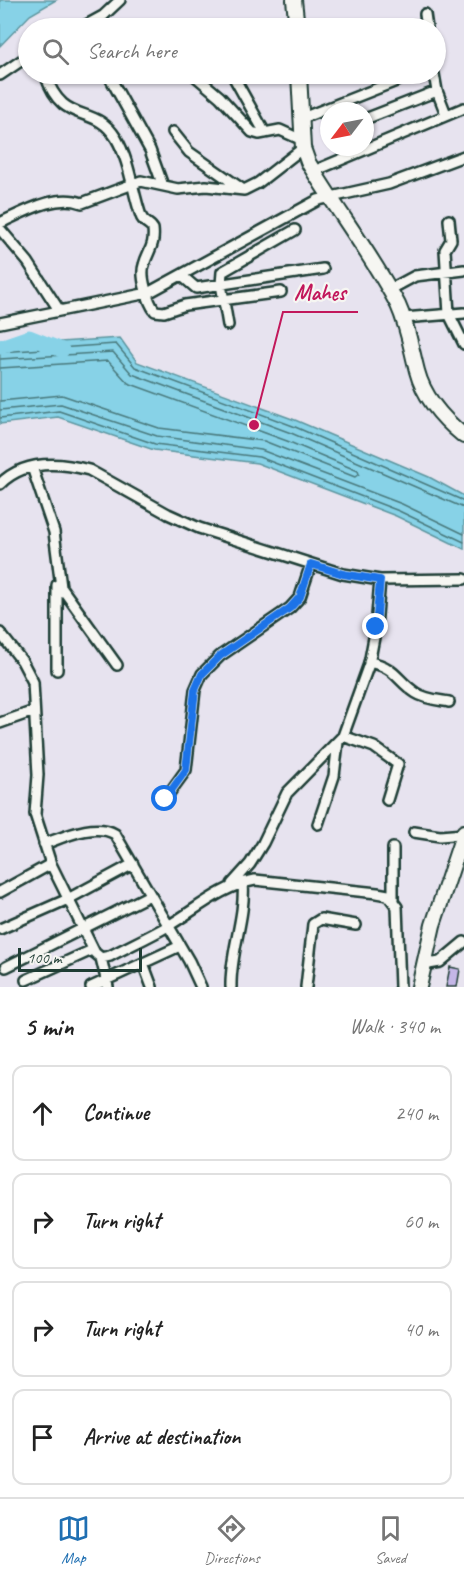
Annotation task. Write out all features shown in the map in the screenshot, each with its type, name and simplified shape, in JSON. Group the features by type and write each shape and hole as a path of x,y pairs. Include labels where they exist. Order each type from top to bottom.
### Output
{"highway":[{"path":"294,0 296,18"},
{"path":"298,84 302,144 314,171 389,290 404,318 422,386 436,410 464,436"},
{"path":"419,987 423,965 464,833"}],"street":[{"path":"100,18 120,0"},
{"path":"425,14 426,18"},
{"path":"0,75 18,63"},
{"path":"49,84 63,106 92,117 111,132 134,184 142,219 153,229 152,252 143,270 152,306 160,312 185,304 281,292"},
{"path":"114,84 150,150 162,183"},
{"path":"0,223 36,206 73,199 82,202 141,181 162,183 178,189 206,186 244,190 258,183 302,144 280,130 265,133 252,132 205,84"},
{"path":"238,84 265,133"},
{"path":"300,119 389,84"},
{"path":"435,84 446,114"},
{"path":"374,115 436,91"},
{"path":"314,171 464,108"},
{"path":"173,132 189,152 244,190"},
{"path":"0,323 59,310 123,300 148,293 328,196 389,184 464,156"},
{"path":"449,220 451,240 445,250 449,314 464,344"},
{"path":"0,229 28,262 59,310"},
{"path":"228,326 220,276 225,269 295,230"},
{"path":"182,276 196,288 323,269"},
{"path":"389,290 415,276 447,274 464,270"},
{"path":"404,318 464,313"},
{"path":"0,484 9,476 32,466 64,464 89,470 168,514 199,528 343,574 380,580 464,579"},
{"path":"32,466 54,532 58,575 57,670"},
{"path":"165,799 186,770 195,690 202,674 220,656 290,608 300,597 311,564"},
{"path":"58,575 65,596 117,665"},
{"path":"318,824 334,776 340,739 369,662 380,580"},
{"path":"0,633 31,676 38,775 34,804 44,844 51,864 92,950 101,958 106,983"},
{"path":"369,662 392,670 415,693 448,702"},
{"path":"0,723 34,711"},
{"path":"340,739 374,747 398,764 387,800"},
{"path":"101,958 169,926 229,886 250,864 263,843 287,793 340,739"},
{"path":"44,844 75,834 103,830 120,839 201,987"},
{"path":"414,832 441,836 464,833"},
{"path":"393,848 393,899 397,907 400,987"},
{"path":"0,892 51,864"},
{"path":"0,929 68,899 133,864"},
{"path":"229,886 255,880 377,893 393,899"},
{"path":"231,987 234,949 243,912 243,882"},
{"path":"6,967 150,895"},
{"path":"306,987 313,924 321,919 356,925"},
{"path":"423,965 440,962 464,942"},
{"path":"91,987 106,983 180,946"},
{"path":"26,980 92,950"},
{"path":"142,963 152,987"}],"water":[{"path":"0,0 56,0 27,18 18,18 18,27 0,46"},
{"path":"120,338 137,362 295,420 429,477 464,496 464,549 396,516 257,463 154,450 58,417 0,424 0,346"}],"building":[{"path":"450,967 460,969 457,987 446,987"}],"waterway":[{"path":"0,347 29,337 62,350"}],"place":[{"name":"Mahes","path":"254,425"}],"route":[{"path":"165,799 186,770 195,690 202,674 220,656 290,608 300,597 311,564 343,574 380,580 376,627"}]}
